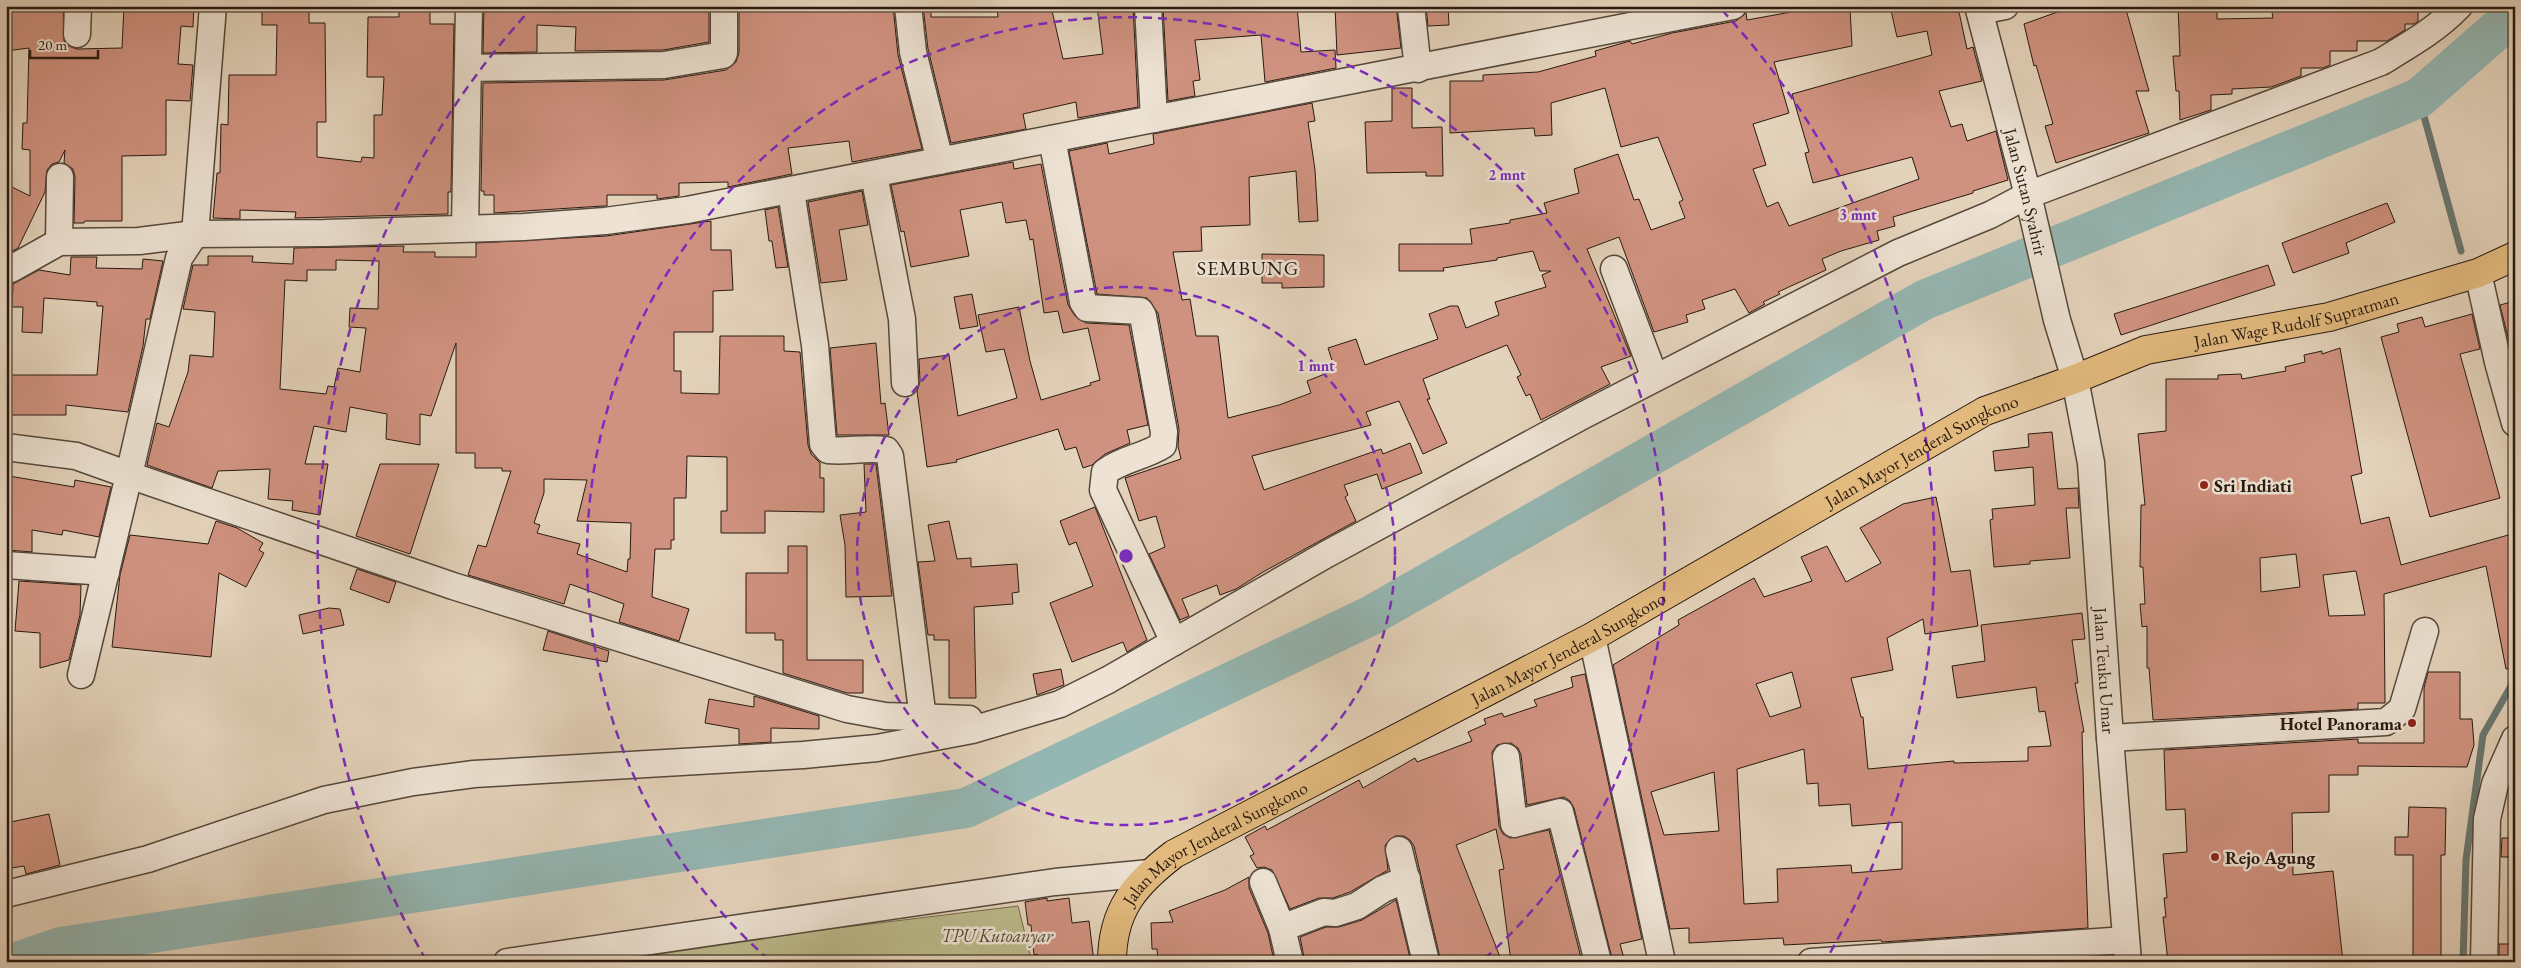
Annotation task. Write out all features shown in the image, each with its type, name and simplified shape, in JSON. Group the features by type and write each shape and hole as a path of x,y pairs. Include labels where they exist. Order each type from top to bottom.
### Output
{"main road":[{"name":"Jalan Wage Rudolf Supratman","path":"2075,379 2146,350 2329,317 2478,273 2515,256"},
{"name":"Jalan Mayor Jenderal Sungkono","path":"1112,962 1115,928 1120,911 1150,873 1194,843 1592,637 1985,411 2075,379"}],"street":[{"path":"77,34 78,6"},
{"path":"82,675 179,258 195,234 213,6"},
{"path":"465,228 469,6"},
{"path":"468,68 664,65 723,55 724,6"},
{"path":"908,6 913,52 940,161"},
{"path":"1148,6 1154,119"},
{"path":"1411,6 1418,69"},
{"path":"6,269 11,269 59,242 139,241 195,234 325,233 604,221 687,210 1418,69 1733,6"},
{"path":"1979,9 2005,6"},
{"path":"6,894 148,859 324,800 413,782 474,774 803,756 877,748 972,730 1060,704 1108,680 1335,549 1655,378 1898,253 2029,199 2380,62 2419,40 2444,22 2459,6"},
{"name":"Jalan Sutan Syahrir","path":"1979,9 2029,199 2052,300 2075,379"},
{"path":"1052,139 1083,302 1087,308 1140,311 1143,316 1164,432 1163,445 1150,453 1115,464 1105,472 1103,490 1174,642"},
{"path":"874,175 902,318 905,383"},
{"path":"59,242 60,177"},
{"path":"791,191 815,345 823,444 828,450 836,451 874,448 886,450 890,456 923,719"},
{"path":"1614,269 1655,378"},
{"path":"2478,273 2498,362 2515,423"},
{"name":"Jalan Teuku Umar","path":"2075,379 2091,463 2127,951"},
{"path":"6,447 76,456 454,586 838,706 885,716 923,719 1015,718"},
{"path":"6,565 106,572"},
{"path":"2110,738 2386,722 2402,708 2425,631"},
{"path":"1592,637 1662,962"},
{"path":"2484,962 2487,819 2495,784 2515,740"},
{"path":"1506,757 1514,824 1560,812 1598,962"},
{"path":"1399,850 1426,962"},
{"path":"507,962 1055,882 1150,873"},
{"path":"1282,928 1324,912 1335,913 1357,906 1383,889 1407,880"},
{"path":"1263,882 1282,928 1290,962"},
{"path":"1811,962 2127,951"}],"green space":[{"name":"TPU Kutoanyar","path":"1018,906 1032,962 559,962"}],"building":[{"path":"6,6 63,6 64,41 69,46 77,49 122,48 124,6 194,6 193,27 181,26 178,64 193,65 190,101 166,100 166,155 122,156 122,221 85,221 84,223 74,223 75,177 73,169 64,163 65,150 59,162 52,164 47,170 45,192 18,248 7,254 6,184 30,196 30,150 22,149 23,123 27,123 29,48 6,51"},
{"path":"262,6 309,6 309,23 325,23 326,122 317,122 317,157 361,162 362,157 374,158 374,115 382,115 384,77 367,77 368,17 399,17 399,6 430,6 430,24 454,24 451,192 448,192 448,214 295,218 296,212 240,210 240,219 213,218 217,173 220,173 221,124 228,125 229,75 276,75 277,25 262,25"},
{"path":"484,6 709,6 709,42 663,50 575,51 576,27 537,25 537,52 483,53"},
{"path":"893,6 898,55 922,149 852,162 849,141 788,148 792,174 728,187 728,182 679,183 679,196 657,199 657,195 607,195 607,206 494,213 494,195 484,195 484,191 481,191 483,83 664,80 726,70 736,62 739,53 739,11 884,10 884,7"},
{"path":"923,6 931,6 931,17 998,17 997,6 1051,6 1063,59 1103,54 1097,6 1133,6 1138,107 1078,118 1076,102 1023,114 1026,129 951,143 928,49"},
{"path":"1163,6 1297,6 1301,52 1335,50 1336,68 1265,82 1261,35 1195,40 1200,80 1193,81 1195,96 1168,101"},
{"path":"1335,6 1396,6 1401,48 1337,55"},
{"path":"1426,6 1448,6 1449,25 1428,26"},
{"path":"1890,6 1953,6 1954,12 1959,12 1967,49 1973,47 1982,81 1939,91 1951,127 1962,124 1967,141 1996,131 2008,180 1973,191 1973,193 1893,217 1895,226 1877,231 1879,240 1841,251 1822,259 1826,270 1778,292 1780,294 1763,302 1765,304 1749,313 1735,289 1702,300 1705,309 1686,315 1688,322 1654,332 1619,237 1587,249 1631,356 1601,367 1610,384 1541,420 1530,394 1526,396 1517,377 1521,375 1507,345 1423,379 1430,399 1427,399 1447,443 1423,454 1399,401 1366,412 1371,425 1252,456 1264,490 1381,449 1383,454 1410,443 1422,473 1382,489 1377,474 1344,485 1348,495 1345,497 1356,521 1236,589 1220,595 1217,585 1182,599 1189,616 1180,620 1149,554 1165,547 1156,516 1139,521 1125,478 1181,459 1178,446 1179,429 1158,313 1147,298 1097,294 1069,151 1107,143 1109,154 1154,144 1153,134 1312,103 1315,121 1308,122 1315,170 1318,221 1299,222 1296,171 1249,177 1250,225 1201,227 1202,251 1173,252 1182,300 1190,299 1196,336 1218,336 1228,418 1279,405 1311,393 1307,381 1335,370 1328,348 1356,339 1365,365 1438,339 1429,314 1450,306 1458,306 1466,328 1499,315 1495,302 1546,287 1542,275 1551,271 1540,271 1533,251 1497,258 1497,260 1443,268 1444,271 1399,271 1399,244 1472,244 1470,229 1510,223 1510,220 1547,213 1544,203 1579,193 1574,169 1618,154 1634,200 1639,199 1651,230 1685,218 1679,202 1683,200 1658,137 1621,147 1605,88 1551,103 1552,135 1535,136 1534,128 1450,133 1450,81 1483,81 1483,75 1538,72 1596,56 1595,51 1630,41 1632,44 1672,33 1736,21 1746,13 1747,20 1808,9 1850,8 1852,46 1774,62 1789,113 1753,124 1766,165 1753,169 1767,207 1778,202 1789,226 1919,179 1912,157 1813,183 1805,153 1809,152 1792,94 1932,55 1927,31 1897,37"},
{"path":"2074,6 2125,6 2149,91 2136,91 2149,133 2056,163 2045,126 2053,124 2036,65 2034,66 2024,24"},
{"path":"2178,6 2217,6 2217,19 2273,18 2271,6 2418,6 2418,21 2414,24 2405,24 2405,30 2387,41 2357,41 2357,51 2330,51 2330,65 2323,68 2301,68 2301,76 2271,87 2232,89 2232,94 2211,95 2211,110 2180,120 2179,91 2176,91 2173,56 2180,56"},
{"path":"1392,88 1412,88 1412,128 1442,127 1443,176 1426,176 1426,172 1367,173 1365,122 1392,121"},
{"path":"1013,162 1014,169 1041,164 1068,305 1075,316 1086,323 1129,325 1148,425 1127,430 1130,443 1105,454 1092,465 1083,468 1076,447 1065,450 1058,429 956,460 957,462 927,467 917,391 920,382 919,359 949,355 958,416 1017,398 1004,349 986,352 978,315 1019,307 1030,361 1041,400 1091,385 1090,383 1100,380 1088,328 1063,333 1058,311 1044,313 1033,239 1030,240 1026,220 1006,223 1002,202 960,210 969,256 911,267 904,231 901,232 891,185"},
{"path":"862,191 868,225 839,230 847,280 821,283 808,202"},
{"path":"2387,203 2395,222 2346,243 2349,253 2293,273 2282,243"},
{"path":"778,207 788,267 776,268 772,241 769,241 765,210"},
{"path":"711,221 711,250 731,250 733,290 713,291 713,332 674,332 674,371 681,371 681,393 719,394 720,336 784,336 784,351 800,352 808,445 811,454 820,463 820,478 824,478 824,512 765,511 765,533 721,533 721,511 727,511 727,457 687,456 686,498 674,498 674,540 671,540 671,549 655,549 652,597 689,609 679,641 619,622 624,604 570,584 564,604 468,575 478,545 486,547 511,471 502,471 502,468 475,468 475,453 456,453 456,343 431,416 420,414 420,445 386,439 387,414 350,407 346,432 314,426 305,464 328,464 320,515 292,510 293,501 268,499 270,469 218,471 212,488 147,465 157,423 169,427 188,372 190,355 213,357 215,312 183,309 193,265 208,265 208,256 253,256 252,262 293,264 294,248 404,246 403,252 435,252 435,257 476,257 476,243 606,236","holes":["336,260 379,261 378,309 350,308 349,327 366,328 360,372 338,368 334,387 328,386 326,394 280,389 285,280 307,281 307,270 336,270","544,479 587,480 577,521 631,523 630,559 628,559 627,572 577,554 580,544 537,533 540,525 534,523 544,493"]},
{"path":"1262,254 1324,255 1324,287 1282,288 1282,283 1262,283"},
{"path":"71,257 97,257 96,268 142,269 143,259 163,261 150,319 146,319 143,346 128,412 66,405 66,415 6,415 6,375 97,375 103,306 97,306 97,302 44,298 42,333 22,332 23,307 12,307 13,284 39,270 70,275"},
{"path":"2268,265 2275,285 2121,335 2114,314"},
{"path":"972,294 978,326 960,329 954,297"},
{"path":"2515,301 2515,366 2500,305"},
{"path":"2472,314 2480,349 2460,354 2500,498 2430,517 2381,337 2399,332 2397,324 2422,317 2425,327"},
{"path":"876,343 881,404 885,403 889,435 837,435 830,348"},
{"path":"2340,348 2362,473 2351,476 2361,524 2389,517 2401,565 2512,534 2515,544 2515,668 2506,669 2486,566 2384,594 2385,703 2358,703 2358,709 2153,720 2149,668 2147,668 2147,626 2142,627 2140,604 2145,604 2143,567 2140,567 2141,505 2145,505 2138,434 2166,431 2166,379 2218,379 2218,375 2241,374 2242,379 2286,371 2285,367 2305,362 2304,355 2322,351 2322,354","holes":["2296,554 2300,587 2261,592 2260,558","2356,571 2365,615 2329,616 2323,575"]},
{"path":"2052,432 2058,489 2078,488 2079,508 2066,508 2070,558 2030,561 2030,564 1994,567 1990,520 1993,519 1992,509 2035,505 2033,467 1995,471 1993,451 2029,447 2028,434"},
{"path":"380,464 439,464 410,554 356,536"},
{"path":"864,464 876,464 892,596 846,597 845,545 840,515 866,512"},
{"path":"6,477 74,487 75,480 111,487 99,537 63,530 62,535 32,530 32,552 6,550"},
{"path":"1936,497 1951,572 1970,570 1978,626 1925,634 1923,619 1887,638 1893,670 1851,678 1861,717 1863,717 1868,769 1954,761 1954,763 2028,761 2028,747 2051,746 2045,711 2039,712 2036,687 1957,698 1952,666 1985,661 1981,625 2082,613 2085,639 2072,640 2078,683 2075,683 2084,732 2082,732 2088,928 1882,942 1881,940 1784,945 1783,938 1689,943 1689,928 1670,929 1613,665 1679,625 1678,620 1754,578 1764,597 1812,581 1801,557 1827,546 1846,582 1881,563 1860,528 1903,504","holes":["1792,672 1801,707 1770,717 1756,684","1804,749 1807,784 1818,783 1819,806 1850,804 1852,826 1902,822 1902,869 1852,873 1851,865 1777,869 1778,902 1744,904 1737,769","1714,772 1719,831 1664,835 1651,792"]},
{"path":"1095,507 1147,640 1127,652 1123,642 1072,662 1050,603 1093,586 1076,542 1069,545 1060,521"},
{"path":"216,521 237,528 263,543 259,550 264,553 246,587 219,573 211,657 112,647 120,575 130,535 208,544"},
{"path":"949,521 957,559 971,558 971,567 1017,564 1019,592 1012,593 1013,604 974,607 976,698 949,698 949,640 934,640 934,635 928,635 918,562 935,561 928,525"},
{"path":"788,546 807,546 807,660 863,660 863,693 847,693 783,673 783,640 775,640 775,633 746,633 746,573 788,573"},
{"path":"357,569 396,582 389,603 350,589"},
{"path":"19,581 81,585 80,615 69,660 40,668 40,633 15,631"},
{"path":"329,608 340,609 344,625 303,634 299,615"},
{"path":"548,631 609,651 607,662 543,650"},
{"path":"1061,669 1064,685 1037,695 1033,674"},
{"path":"2428,672 2460,672 2460,719 2472,719 2474,745 2467,767 2358,766 2358,775 2329,775 2329,812 2292,813 2293,875 2333,871 2343,962 2168,962 2163,917 2166,917 2164,898 2167,898 2163,854 2187,852 2185,809 2166,810 2164,750 2358,739 2358,743 2424,743 2424,688"},
{"path":"1585,674 1642,939 1620,944 1625,962 1613,962 1574,808 1570,801 1564,797 1527,805 1521,755 1518,748 1511,743 1497,745 1492,752 1499,826 1503,834 1510,838 1549,830 1582,962 1511,962 1499,870 1504,869 1496,829 1456,845 1502,962 1441,962 1414,846 1404,836 1395,836 1385,845 1388,870 1350,892 1333,898 1319,898 1290,909 1272,870 1264,867 1257,868 1250,856 1254,854 1245,837 1265,826 1267,830 1359,780 1363,788 1415,758 1417,762 1472,741 1468,732 1486,724 1484,719 1502,713 1504,717 1537,706 1534,700 1573,687 1571,677"},
{"path":"754,696 819,716 819,729 771,728 771,742 739,744 739,729 705,723 709,699 754,707"},
{"path":"2409,807 2446,808 2445,855 2441,855 2441,961 2413,961 2413,855 2395,855 2395,837 2408,837"},
{"path":"49,814 60,865 26,874 24,866 6,869 6,823"},
{"path":"2502,838 2515,838 2515,857 2501,857"},
{"path":"1249,877 1249,888 1268,933 1274,961 1158,962 1157,949 1152,949 1151,923 1173,922 1169,911 1225,890"},
{"path":"1047,898 1047,901 1069,898 1072,923 1089,921 1094,962 1038,962 1037,954 1034,955 1031,925 1028,925 1025,902"},
{"path":"1396,900 1411,962 1393,962 1391,956 1364,962 1305,962 1300,937 1326,927 1339,927 1362,920"},
{"path":"2499,944 2515,944 2515,962 2499,962"},
{"path":"2090,958 2090,962 2030,962"}],"waterway":[{"path":"17,962 61,947 966,808 1370,616 1924,300 2419,98 2515,14"},
{"path":"2419,98 2461,251"},
{"path":"2509,427 2515,448"},
{"path":"2463,962 2466,860 2483,735 2515,679"}],"place":[{"name":"Sri Indiati","path":"2204,485"},
{"name":"Hotel Panorama","path":"2412,723"},
{"name":"Rejo Agung","path":"2215,857"}],"district":[{"name":"SEMBUNG","path":"1248,268"}]}
